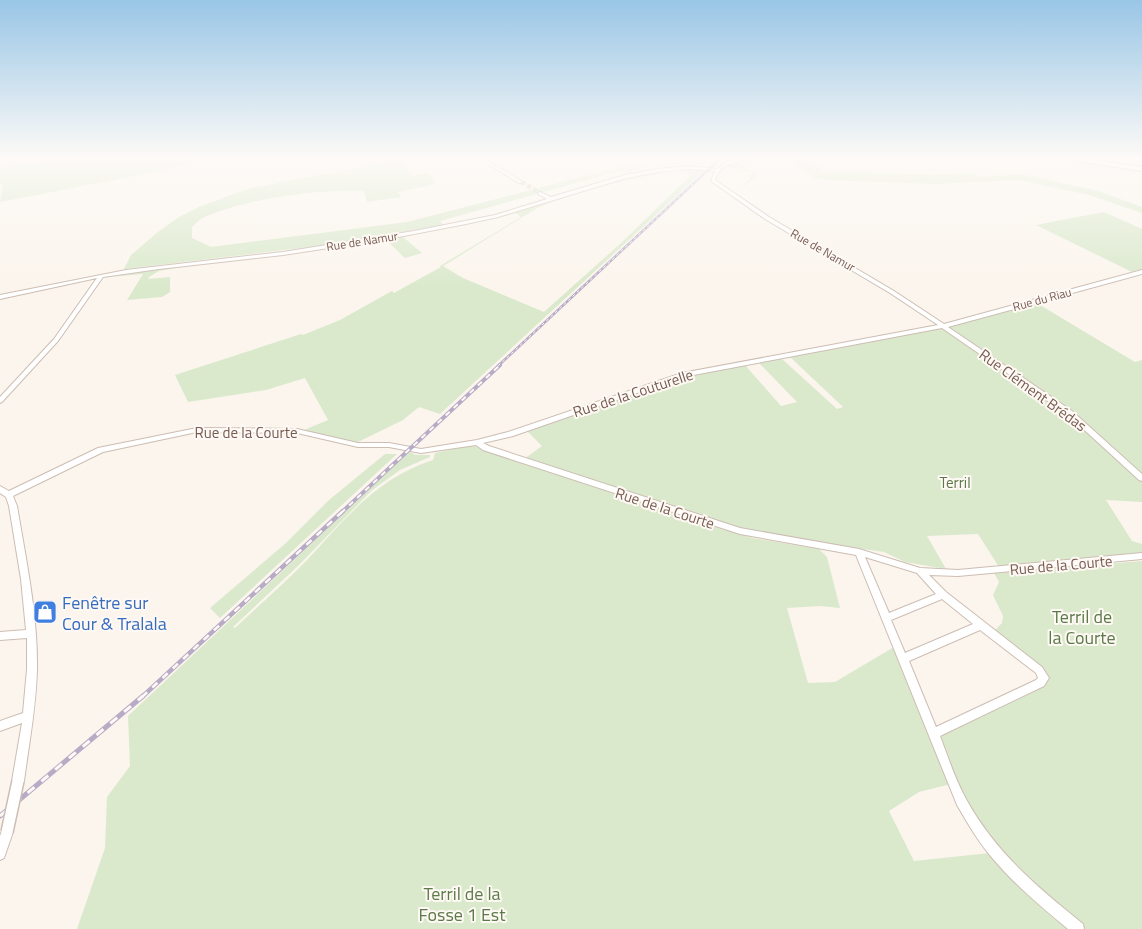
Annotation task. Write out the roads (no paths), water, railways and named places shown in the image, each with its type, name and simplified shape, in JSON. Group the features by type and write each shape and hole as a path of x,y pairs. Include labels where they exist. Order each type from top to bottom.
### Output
{"street":[{"name":"Rue de Namur","path":"0,296 137,270 284,254 434,229 495,217 550,200"},
{"name":"Rue de Namur","path":"740,200 845,262 943,326"},
{"name":"Rue du Riau","path":"943,326 1142,272"},
{"path":"0,401 56,340 101,277"},
{"name":"Rue de la Couturelle","path":"414,451 427,451 510,434 682,375 943,326"},
{"name":"Rue Clément Brédas","path":"943,326 1070,413 1142,478"},
{"name":"Rue de la Courte","path":"9,494 101,450 197,430 297,431 358,445 404,447 414,451"},
{"name":"Rue de la Courte","path":"477,442 486,448 711,523 758,536 858,552 920,571 958,573 1142,556"},
{"path":"0,489 9,494 29,607 32,655 28,716 18,781 8,832 0,854"},
{"path":"858,552 961,801 978,832 1010,870 1078,929"},
{"name":"Rue de la Courte","path":"920,571 943,595 1039,670 1044,678 1044,681 934,733"},
{"path":"886,618 943,595"},
{"path":"903,659 981,625"},
{"path":"0,636 31,634"},
{"path":"0,726 28,716"}],"railway":[{"path":"498,366 676,200"},
{"path":"341,513 500,365"},
{"path":"142,697 343,511"},
{"path":"0,816 143,696"}],"place":[{"name":"Fenêtre sur Cour & Tralala","path":"45,612"}],"park label":[{"name":"Terril","path":"955,482"},
{"name":"Terril de la Courte","path":"1082,626"},
{"name":"Terril de la Fosse 1 Est","path":"462,903"}]}
